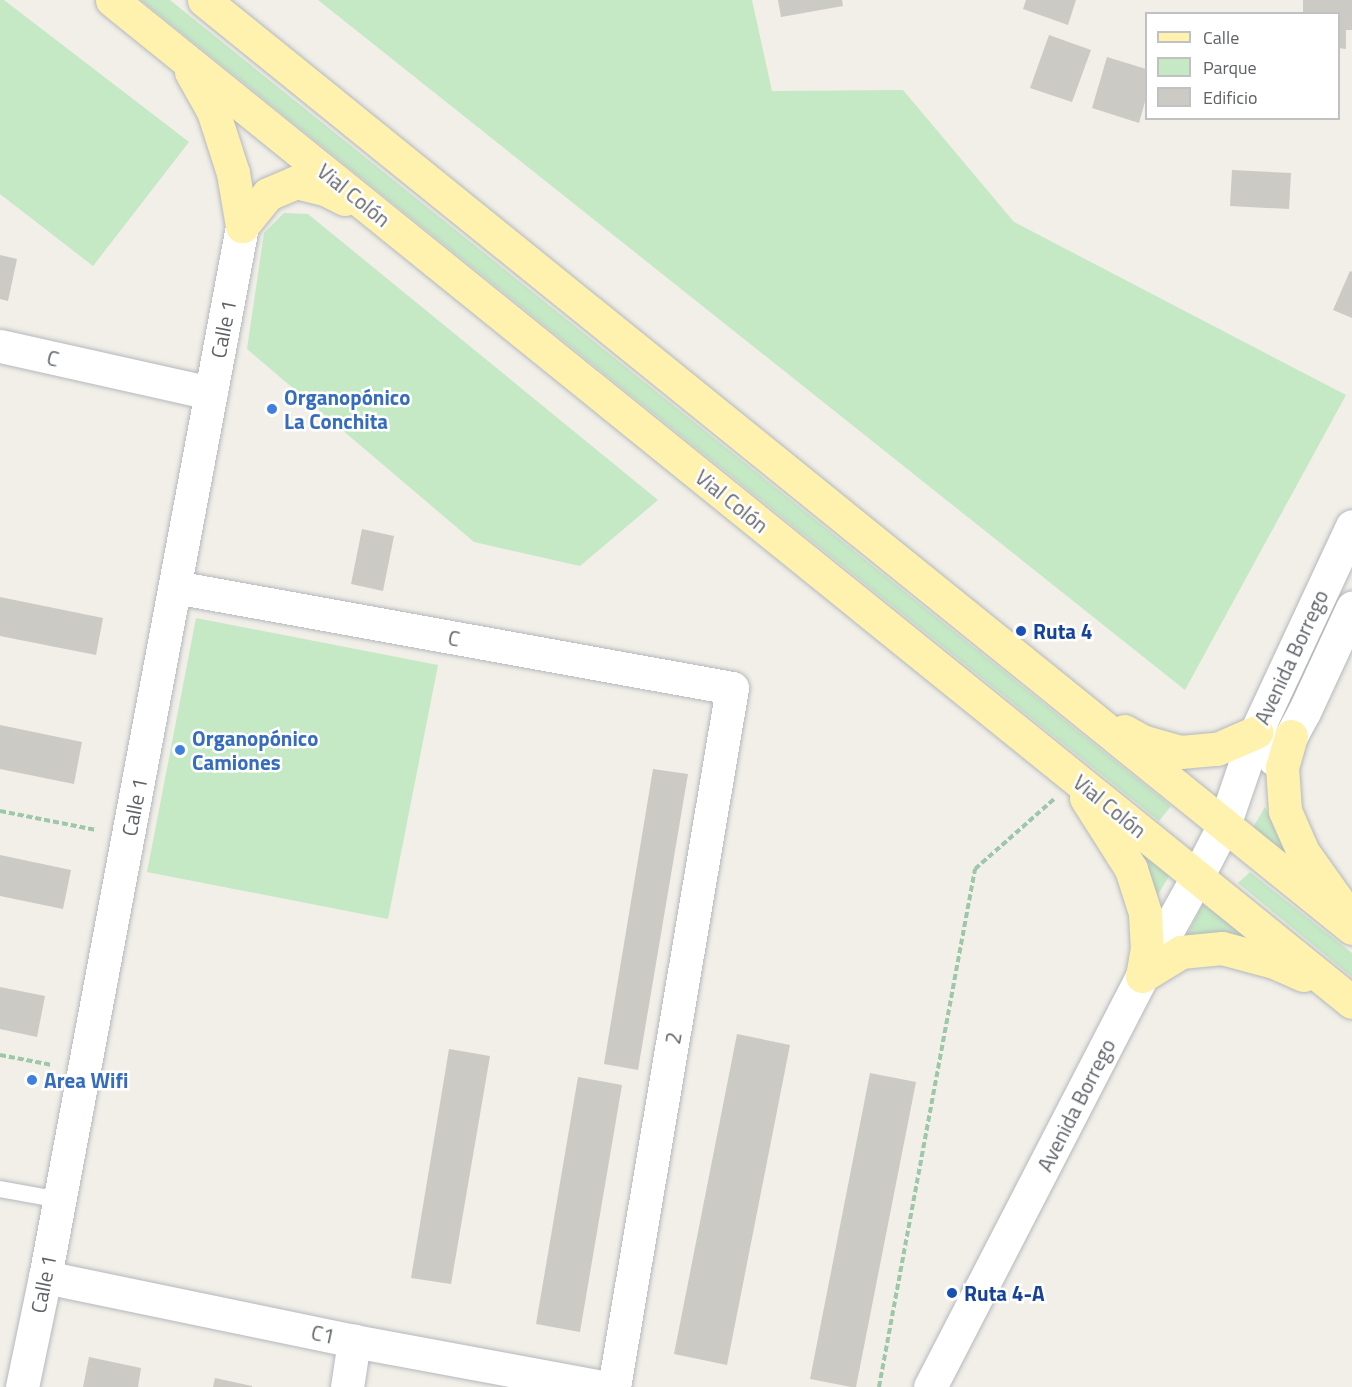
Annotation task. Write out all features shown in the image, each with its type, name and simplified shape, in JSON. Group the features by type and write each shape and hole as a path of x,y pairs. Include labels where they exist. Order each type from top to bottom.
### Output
{"main road":[{"name":"Vial Colón","path":"112,0 381,217 1065,784 1197,877 1346,997"},
{"path":"204,0 1352,928"},
{"path":"181,55 213,111 233,173 242,226"},
{"path":"242,226 268,194 296,182 327,190 381,217"},
{"path":"1082,710 1142,741 1180,752 1216,749 1256,732"},
{"path":"1291,736 1282,767 1286,811 1303,852 1352,920"},
{"path":"1065,784 1131,869 1145,914 1147,948 1142,976"},
{"path":"1142,976 1181,952 1222,948 1274,962 1346,997"}],"street":[{"name":"Calle 1","path":"22,1387 60,1200 242,226"},
{"name":"C","path":"0,346 211,393"},
{"name":"Avenida Borrego","path":"930,1387 1142,976 1224,825 1256,732 1352,526"},
{"name":"C","path":"175,587 732,688"},
{"name":"Avenida Borrego","path":"1224,825 1291,736 1352,608"},
{"name":"2","path":"614,1387 732,688"},
{"name":"C1","path":"45,1278 354,1341 601,1387"},
{"path":"346,1387 354,1341"}],"lane":[{"path":"0,1189 60,1200"}],"path":[{"path":"879,1387 975,869 1065,784"},
{"path":"0,811 128,836"},
{"path":"0,1055 84,1071"}],"green space":[{"path":"0,0 4,0 189,142 93,266 0,194"},
{"path":"141,0 170,0 1171,806 1159,821"},
{"path":"318,0 752,0 772,91 903,90 1014,222 1346,395 1185,690"},
{"path":"284,213 308,214 658,500 580,566 474,542 247,349 264,233"},
{"path":"196,618 438,665 388,919 147,872"},
{"path":"1265,807 1291,864 1251,831"},
{"path":"1140,850 1171,873 1157,896"},
{"path":"1250,872 1352,953 1352,977 1238,883"},
{"path":"1203,904 1245,935 1187,935"}],"building":[{"path":"778,0 842,0 843,6 781,17"},
{"path":"1026,0 1076,0 1068,25 1023,9"},
{"path":"1303,0 1352,0 1352,30 1346,30 1346,49 1340,48 1340,12 1303,12"},
{"path":"1049,35 1091,50 1072,102 1030,88"},
{"path":"1107,57 1145,69 1145,102 1139,123 1092,108"},
{"path":"1232,170 1291,173 1289,209 1230,206"},
{"path":"0,255 17,259 8,301 0,299"},
{"path":"1350,271 1352,272 1352,318 1333,310"},
{"path":"362,529 394,536 383,591 351,584"},
{"path":"0,597 103,618 96,655 0,636"},
{"path":"0,725 82,742 74,784 0,769"},
{"path":"653,769 688,774 638,1070 604,1064"},
{"path":"0,855 71,870 63,909 0,896"},
{"path":"0,987 45,996 37,1037 0,1029"},
{"path":"737,1034 790,1045 727,1365 674,1354"},
{"path":"449,1049 490,1056 451,1284 411,1278"},
{"path":"870,1073 916,1082 856,1387 851,1387 810,1379"},
{"path":"578,1077 622,1085 580,1332 536,1324"},
{"path":"89,1357 141,1368 138,1387 83,1387"},
{"path":"215,1378 252,1386 252,1387 213,1387"}],"place":[{"name":"Organopónico La Conchita","path":"272,409"},
{"name":"Ruta 4","path":"1021,631"},
{"name":"Organopónico Camiones","path":"180,750"},
{"name":"Area Wifi","path":"32,1080"},
{"name":"Ruta 4-A","path":"952,1293"}]}
